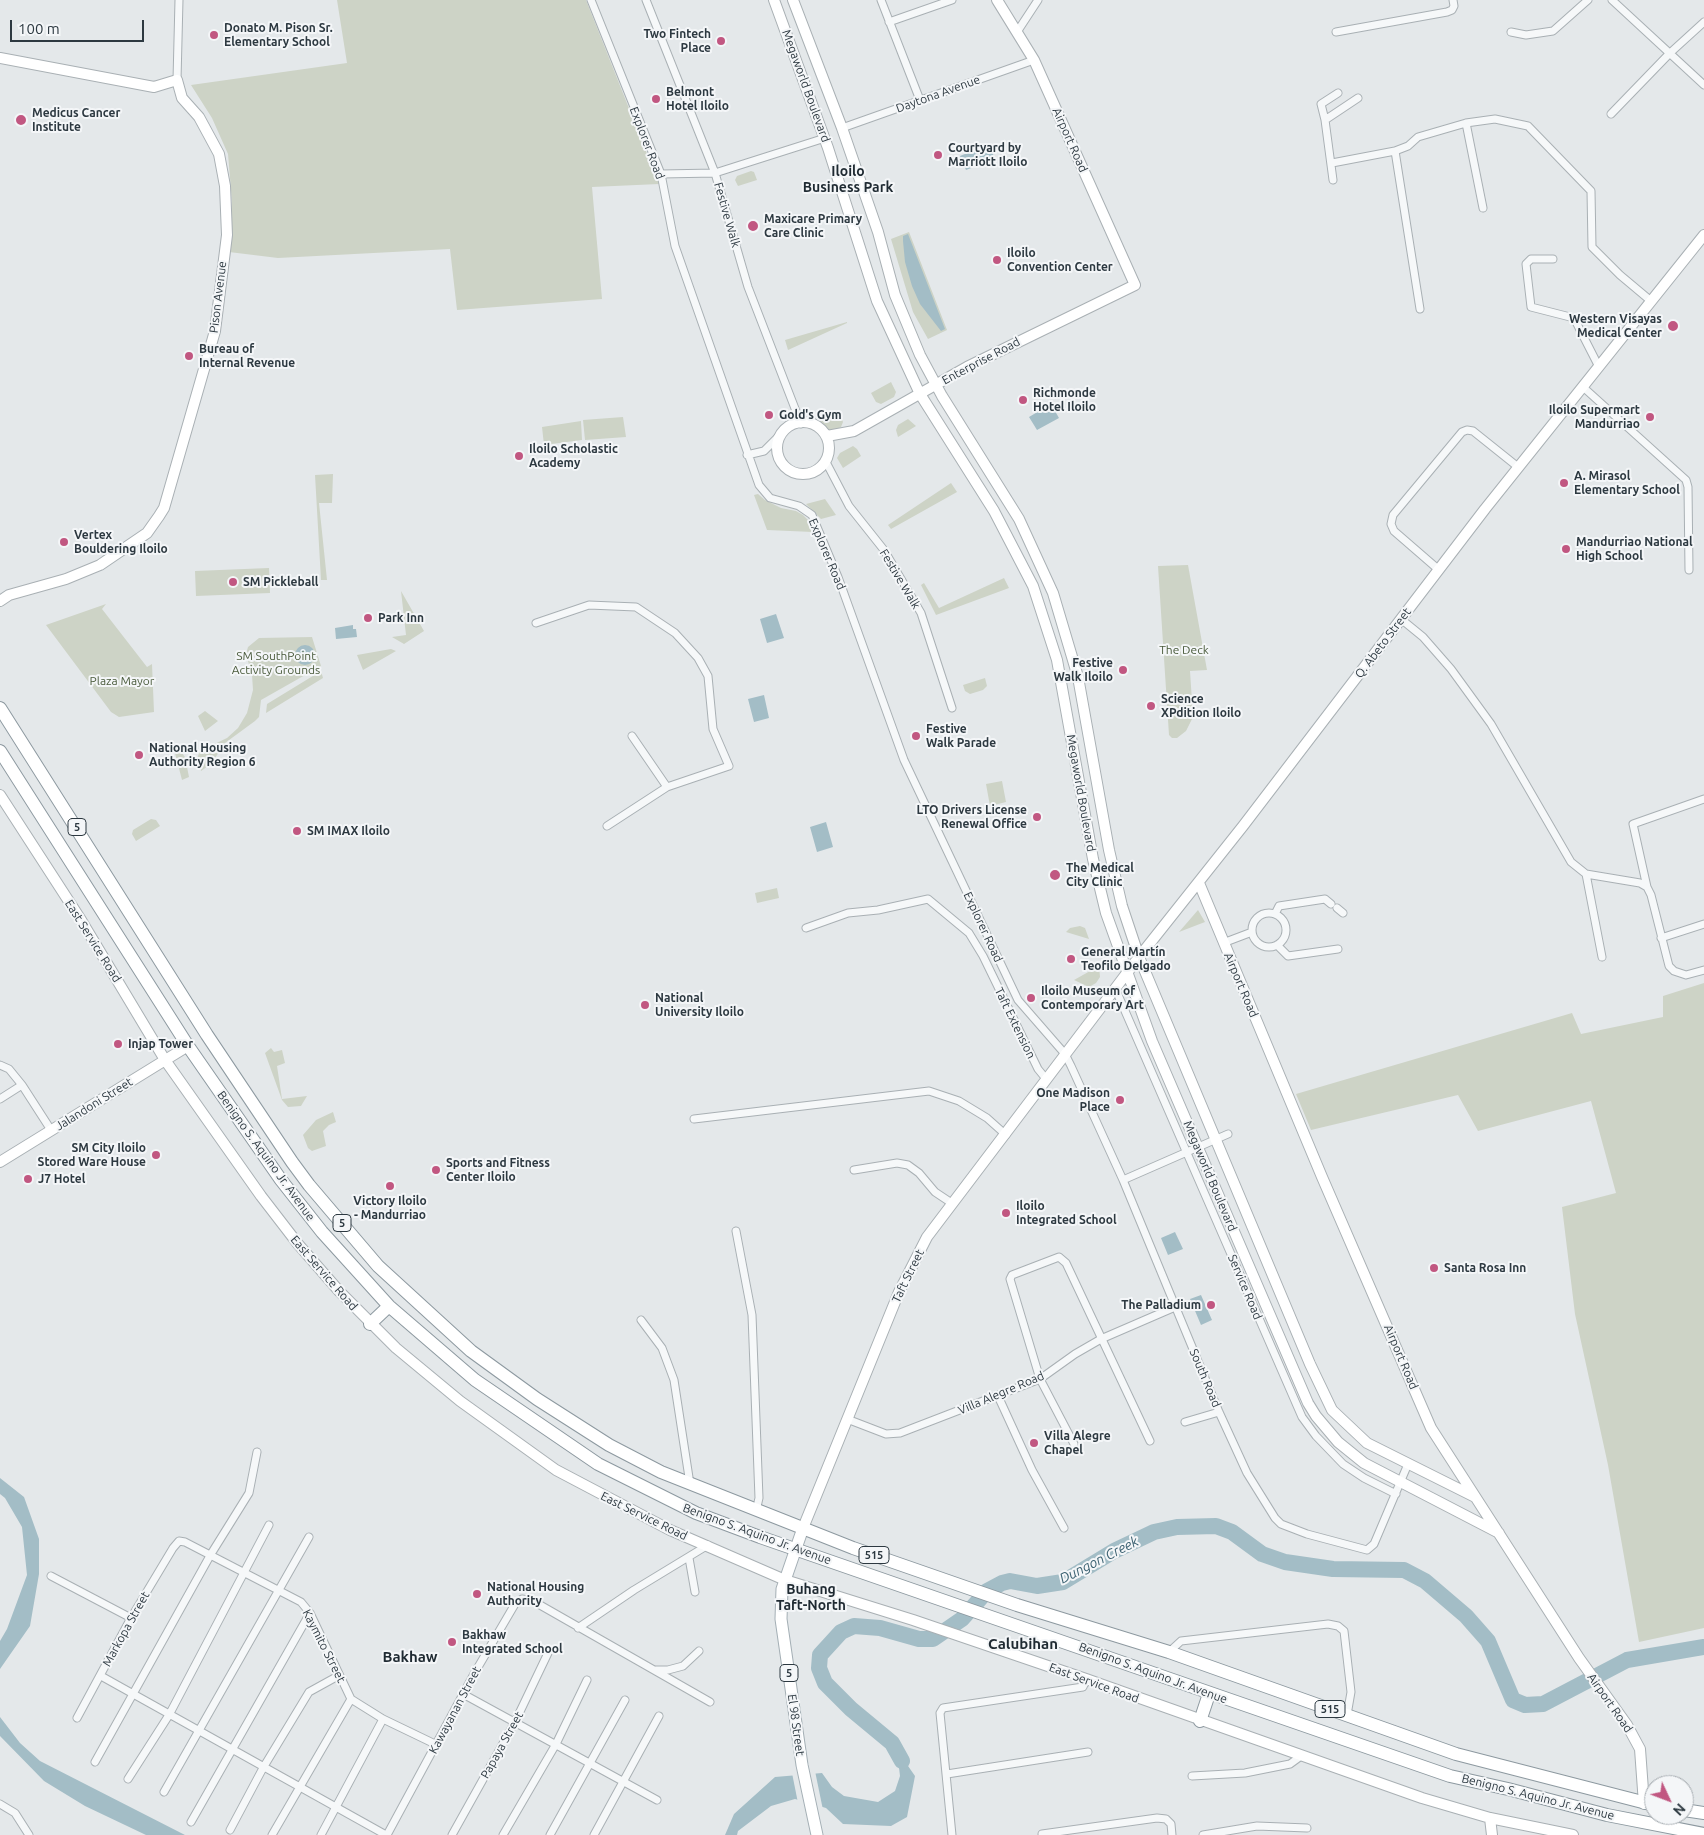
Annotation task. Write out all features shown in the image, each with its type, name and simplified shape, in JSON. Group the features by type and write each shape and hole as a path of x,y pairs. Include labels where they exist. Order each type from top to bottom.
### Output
{"highway":[{"name":"Benigno S. Aquino Jr. Avenue","path":"0,708 292,1162 378,1266 471,1351 511,1381 609,1445 690,1484 756,1511 945,1581 1169,1652 1456,1754 1644,1804"},
{"name":"Benigno S. Aquino Jr. Avenue","path":"0,751 188,1046 281,1180 328,1239 389,1306 498,1398 598,1464 696,1513 1002,1622 1076,1645 1209,1694 1450,1776 1674,1832 1704,1834"},
{"path":"370,1324 389,1306"},
{"path":"498,1398 511,1381"},
{"path":"1076,1645 1083,1625"},
{"path":"1200,1721 1209,1694"},
{"path":"1508,1789 1514,1769"}],"main road":[{"name":"Megaworld Boulevard","path":"774,0 825,138 877,301 920,394 1007,533 1033,586 1044,617 1059,672 1093,859 1106,913 1142,1013 1181,1108 1308,1403 1316,1416 1338,1442 1357,1458 1499,1533"},
{"name":"Megaworld Boulevard","path":"793,0 842,128 878,232 895,295 920,355 936,386 1019,519 1061,614 1078,677 1109,850 1123,909 1139,957 1157,1005 1325,1396 1340,1419 1368,1443 1475,1497"},
{"name":"Airport Road","path":"996,0 1034,60 1135,285"},
{"path":"0,58 154,87 177,80"},
{"name":"Pison Avenue","path":"0,601 10,595 66,579 100,565 147,533 164,508 215,331 227,234 225,186 219,154 208,129 182,98 177,80"},
{"name":"Q. Abeto Street","path":"1065,1054 1139,957 1199,883 1518,467 1704,235"},
{"name":"Enterprise Road","path":"827,436 854,431 1038,331 1135,285"},
{"path":"905,362 908,366 915,366 920,360 920,355"},
{"path":"946,433 944,422 954,419 960,423"},
{"path":"808,422 816,425 827,436 830,454 826,462 814,472 807,474 791,472 779,460 777,452 780,436 792,424 808,422"},
{"name":"East Service Road","path":"0,795 81,920 165,1060 260,1196 298,1244 370,1324 460,1401 556,1470 638,1515 785,1580 913,1620 1086,1679 1200,1721 1422,1798 1490,1818 1573,1835"},
{"name":"Airport Road","path":"1199,883 1431,1428 1579,1658 1602,1692 1628,1725 1640,1749 1644,1775"},
{"path":"1106,913 1110,918 1116,919 1121,916 1123,909"},
{"path":"1142,1013 1146,1001 1153,1001 1157,1005"},
{"name":"Jalandoni Street","path":"0,1162 188,1046"},
{"name":"Taft Street","path":"803,1528 899,1292 927,1237 1006,1135 1065,1054"},
{"path":"1181,1108 1185,1112 1194,1114 1198,1100"},
{"path":"1218,1196 1218,1187 1222,1181 1228,1181 1235,1186"},
{"path":"1357,1458 1362,1460 1371,1457 1372,1452 1368,1443"},
{"name":"El 98 Street","path":"803,1528 785,1580 781,1619 802,1766 817,1835"},
{"path":"1490,1818 1492,1835"}],"street":[{"path":"177,80 179,0"},
{"name":"Explorer Road","path":"591,0 661,174 675,246 759,485 770,498 799,506 812,515 838,577 904,760 1018,1000 1065,1054"},
{"name":"Festive Walk","path":"646,0 715,173 751,296 801,424 808,422"},
{"path":"880,0 920,100"},
{"path":"889,22 952,0"},
{"path":"1018,32 1038,0"},
{"path":"1336,32 1447,12 1454,6 1453,0"},
{"path":"1511,32 1526,35 1553,31 1588,0"},
{"path":"1612,0 1704,85"},
{"path":"1611,114 1670,53 1704,22"},
{"name":"Daytona Avenue","path":"842,128 1034,60"},
{"path":"1333,180 1332,164 1321,104 1338,93"},
{"path":"1325,120 1358,98"},
{"path":"1332,164 1395,151 1408,146 1418,137 1466,123 1503,120 1528,126 1534,130 1591,191 1592,247 1620,275 1652,301"},
{"path":"1466,123 1483,208"},
{"path":"661,174 715,173 825,138"},
{"path":"1395,151 1420,309"},
{"path":"1553,259 1531,259 1526,264 1531,307 1574,318 1599,367"},
{"path":"1583,387 1686,480 1688,487 1689,570"},
{"path":"1439,570 1394,531 1391,524 1393,515 1462,432 1467,430 1473,431 1518,467"},
{"path":"747,455 764,451 780,436"},
{"name":"Festive Walk","path":"826,462 849,506 884,550 921,613 952,708"},
{"path":"536,623 588,605 636,606 675,633 698,658 708,676 713,729 729,766 667,787 607,826"},
{"path":"1401,619 1423,637 1451,669 1491,724 1571,862 1586,874 1640,883 1647,887"},
{"path":"632,736 667,787"},
{"path":"1704,799 1633,824 1647,887 1669,966 1674,971 1686,975 1704,970"},
{"path":"1586,874 1602,957"},
{"name":"Taft Extension","path":"806,928 848,913 878,910 928,898 969,933 983,956 1038,1069 1047,1080"},
{"path":"1275,914 1279,906 1325,899 1337,908"},
{"path":"1275,914 1283,921 1286,931 1281,942 1277,945 1266,947 1260,945 1252,932 1252,925 1259,916 1275,914"},
{"path":"1660,938 1704,924"},
{"path":"1223,943 1252,932"},
{"path":"1277,945 1288,956 1338,949"},
{"name":"Service Road","path":"1115,988 1266,1337 1305,1421 1343,1464 1364,1478 1396,1494"},
{"name":"South Road","path":"1065,1054 1123,1180 1219,1412 1247,1473 1275,1518 1287,1528 1367,1550 1372,1547 1402,1482 1408,1464"},
{"path":"0,1065 9,1069 22,1085 51,1130"},
{"path":"0,1099 22,1085"},
{"path":"694,1119 929,1092 959,1101 987,1118 1006,1135"},
{"path":"1123,1180 1228,1134"},
{"path":"854,1170 897,1163 908,1165 919,1173 935,1192 953,1204"},
{"path":"736,1231 752,1315 758,1498 756,1511"},
{"path":"1074,1444 1040,1379 1010,1279 1012,1274 1059,1258 1063,1259 1150,1441"},
{"name":"Villa Alegre Road","path":"847,1418 894,1435 1040,1379 1075,1354 1101,1339 1175,1307"},
{"path":"641,1320 662,1348 674,1380 690,1484"},
{"path":"998,1396 1032,1470 1064,1528"},
{"path":"1184,1422 1219,1412"},
{"path":"96,1762 211,1554 249,1493 258,1452"},
{"path":"128,1779 169,1715 269,1525"},
{"path":"164,1792 200,1732 309,1537"},
{"name":"Kaymito Street","path":"179,1541 211,1554 301,1602 310,1613 338,1676 351,1699 383,1719 437,1745"},
{"name":"Markopa Street","path":"76,1718 101,1676 131,1618 179,1541"},
{"path":"708,1545 634,1590 578,1628 710,1702"},
{"path":"689,1558 695,1592"},
{"path":"51,1576 131,1618"},
{"name":"Kawayanan Street","path":"387,1835 515,1604 527,1598 578,1628"},
{"path":"191,1822 310,1613"},
{"path":"1169,1652 1181,1641 1328,1624 1338,1626 1344,1631 1351,1692 1347,1715"},
{"path":"655,1670 668,1670 683,1666 699,1651"},
{"name":"Papaya Street","path":"452,1835 515,1722 548,1653"},
{"path":"101,1676 298,1788 387,1835"},
{"path":"230,1830 263,1768 309,1692 338,1676"},
{"path":"952,1835 940,1713 943,1708 1083,1687 1086,1679"},
{"path":"503,1835 556,1744 587,1680"},
{"path":"464,1694 657,1800"},
{"path":"272,1835 351,1699"},
{"path":"550,1835 625,1700"},
{"path":"594,1835 659,1716"},
{"path":"322,1835 383,1719"},
{"path":"947,1774 1088,1752"},
{"path":"1192,1776 1245,1773 1290,1764 1300,1756"},
{"path":"0,1804 15,1813 29,1835"},
{"path":"1042,1834 1157,1818 1166,1819 1171,1824 1172,1835"},
{"path":"1203,1835 1257,1826 1307,1828"}],"green space":[{"path":"337,0 586,0 659,184 592,187 602,299 457,310 450,249 278,258 229,252 232,202 228,154 212,118 191,85 347,63"},
{"path":"751,171 754,172 757,180 738,186 735,180 737,176"},
{"path":"909,232 947,330 928,339 913,312 891,239"},
{"path":"847,323 788,350 785,340"},
{"path":"891,382 896,392 894,397 881,404 876,402 871,393"},
{"path":"839,412 843,422 841,427 828,433 823,431 819,422"},
{"path":"623,417 626,437 585,440 583,420"},
{"path":"908,419 916,426 898,437 896,430 898,425"},
{"path":"581,421 582,440 544,445 542,427"},
{"path":"853,446 861,456 843,468 837,458 840,453"},
{"path":"333,474 332,503 319,503 327,580 321,580 315,475"},
{"path":"951,483 957,492 891,529 888,525"},
{"path":"758,494 781,508 796,511 803,515 808,520 813,532 767,530 754,495"},
{"path":"825,499 836,515 821,519 806,504"},
{"name":"The Deck","path":"1188,565 1207,670 1190,671 1193,717 1186,731 1177,738 1172,738 1169,735 1158,566"},
{"name":"SM Pickleball","path":"269,568 270,593 196,596 195,571"},
{"path":"1004,578 1009,588 936,615 921,585 924,583 939,608"},
{"path":"401,591 424,631 404,644 392,637 406,635"},
{"name":"Plaza Mayor","path":"106,604 102,609 147,667 152,664 154,712 119,717 111,712 46,625"},
{"name":"SM SouthPoint Activity Grounds","path":"312,637 321,666 261,700 259,717 225,743 211,764 201,771 198,756 200,751 227,738 238,728 247,713 253,690 252,675 246,654 248,647 259,638"},
{"path":"391,649 396,651 363,670 357,655"},
{"path":"321,671 323,678 266,713 267,704"},
{"path":"985,678 987,686 983,690 970,694 965,691 963,685"},
{"path":"205,711 218,721 205,731 198,716"},
{"path":"175,753 182,753 185,757 189,777 182,780"},
{"path":"1002,781 1006,802 990,806 986,784"},
{"path":"151,819 156,820 160,826 136,841 132,834 133,830"},
{"path":"777,888 779,898 757,903 755,893"},
{"path":"1198,910 1205,922 1179,932"},
{"path":"1080,926 1085,928 1089,939 1066,932 1070,928"},
{"path":"1099,966 1100,977 1096,983 1089,987 1074,980"},
{"path":"1704,983 1704,1628 1639,1642 1608,1465 1575,1314 1562,1207 1616,1193 1591,1101 1478,1131 1458,1095 1311,1130 1296,1094 1572,1013 1581,1034 1663,1017 1663,996"},
{"path":"271,1048 274,1052 282,1050 285,1063 277,1066 282,1099 307,1096 301,1106 288,1107 282,1100 265,1053"},
{"path":"333,1112 336,1122 329,1125 323,1131 326,1146 312,1151 308,1148 303,1135 316,1120"}],"water":[{"path":"989,144 995,159 966,170 960,156"},
{"path":"908,234 945,329 941,331 920,304 912,286 905,262 903,241 903,236"},
{"path":"1051,404 1059,418 1037,430 1029,417"},
{"path":"776,614 784,638 767,643 760,619"},
{"path":"353,625 353,629 356,629 357,637 336,639 335,628"},
{"path":"305,645 312,648 315,655 312,662 305,665 298,662 295,655 298,648"},
{"path":"764,695 769,718 754,722 748,699"},
{"path":"826,822 833,847 817,852 810,827"},
{"path":"1175,1232 1183,1249 1168,1255 1161,1238"},
{"path":"1201,1295 1212,1320 1201,1325 1190,1299"},
{"path":"0,1478 24,1497 39,1539 39,1574 30,1626 0,1669 0,1641 7,1629 27,1575 22,1527 5,1498 0,1494"},
{"path":"0,1717 20,1743 40,1761 185,1835 146,1835 85,1806 44,1781 0,1736"},
{"path":"892,1743 915,1776 907,1817 891,1826 843,1824 826,1808 795,1799 771,1806 738,1831 737,1835 725,1835 734,1814 775,1777 822,1773 832,1787 844,1796 878,1802 895,1791 900,1776 898,1759"}],"pier":[{"path":"815,1771 823,1810 798,1803 792,1773"}],"waterway":[{"name":"Dungon Creek","path":"902,1761 892,1743 851,1709 825,1683 819,1668 820,1655 841,1632 854,1626 880,1628 919,1639 933,1639 962,1619 987,1591 1002,1583 1010,1581 1037,1586 1063,1582 1114,1551 1154,1532 1177,1527 1216,1526 1232,1532 1262,1554 1285,1562 1333,1569 1404,1570 1425,1581 1466,1616 1488,1641 1513,1700 1525,1705 1543,1704 1627,1660 1704,1647"}],"place":[{"name":"Donato M. Pison Sr. Elementary School","path":"214,35"},
{"name":"Two Fintech Place","path":"721,41"},
{"name":"Belmont Hotel Iloilo","path":"656,99"},
{"name":"Medicus Cancer Institute","path":"21,120"},
{"name":"Courtyard by Marriott Iloilo","path":"938,155"},
{"name":"Maxicare Primary Care Clinic","path":"753,226"},
{"name":"Iloilo Convention Center","path":"997,260"},
{"name":"Western Visayas Medical Center","path":"1673,326"},
{"name":"Bureau of Internal Revenue","path":"189,356"},
{"name":"Richmonde Hotel Iloilo","path":"1023,400"},
{"name":"Gold's Gym","path":"769,415"},
{"name":"Iloilo Supermart Mandurriao","path":"1650,417"},
{"name":"Iloilo Scholastic Academy","path":"519,456"},
{"name":"A. Mirasol Elementary School","path":"1564,483"},
{"name":"Vertex Bouldering Iloilo","path":"64,542"},
{"name":"Mandurriao National High School","path":"1566,549"},
{"name":"SM Pickleball","path":"233,582"},
{"name":"Park Inn","path":"368,618"},
{"name":"Festive Walk Iloilo","path":"1123,670"},
{"name":"Science XPdition Iloilo","path":"1151,706"},
{"name":"Festive Walk Parade","path":"916,736"},
{"name":"National Housing Authority Region 6","path":"139,755"},
{"name":"LTO Drivers License Renewal Office","path":"1037,817"},
{"name":"SM IMAX Iloilo","path":"297,831"},
{"name":"The Medical City Clinic","path":"1055,875"},
{"name":"General Martín Teofilo Delgado","path":"1071,959"},
{"name":"Iloilo Museum of Contemporary Art","path":"1031,998"},
{"name":"National University Iloilo","path":"645,1005"},
{"name":"Injap Tower","path":"118,1044"},
{"name":"One Madison Place","path":"1120,1100"},
{"name":"SM City Iloilo Stored Ware House","path":"156,1155"},
{"name":"Sports and Fitness Center Iloilo","path":"436,1170"},
{"name":"J7 Hotel","path":"28,1179"},
{"name":"Victory Iloilo - Mandurriao","path":"390,1186"},
{"name":"Iloilo Integrated School","path":"1006,1213"},
{"name":"Santa Rosa Inn","path":"1434,1268"},
{"name":"The Palladium","path":"1211,1305"},
{"name":"Villa Alegre Chapel","path":"1034,1443"},
{"name":"National Housing Authority","path":"477,1594"},
{"name":"Bakhaw Integrated School","path":"452,1642"}],"district":[{"name":"Iloilo Business Park","path":"848,180"},
{"name":"Buhang Taft-North","path":"811,1598"},
{"name":"Calubihan","path":"1023,1644"},
{"name":"Bakhaw","path":"410,1657"}]}
